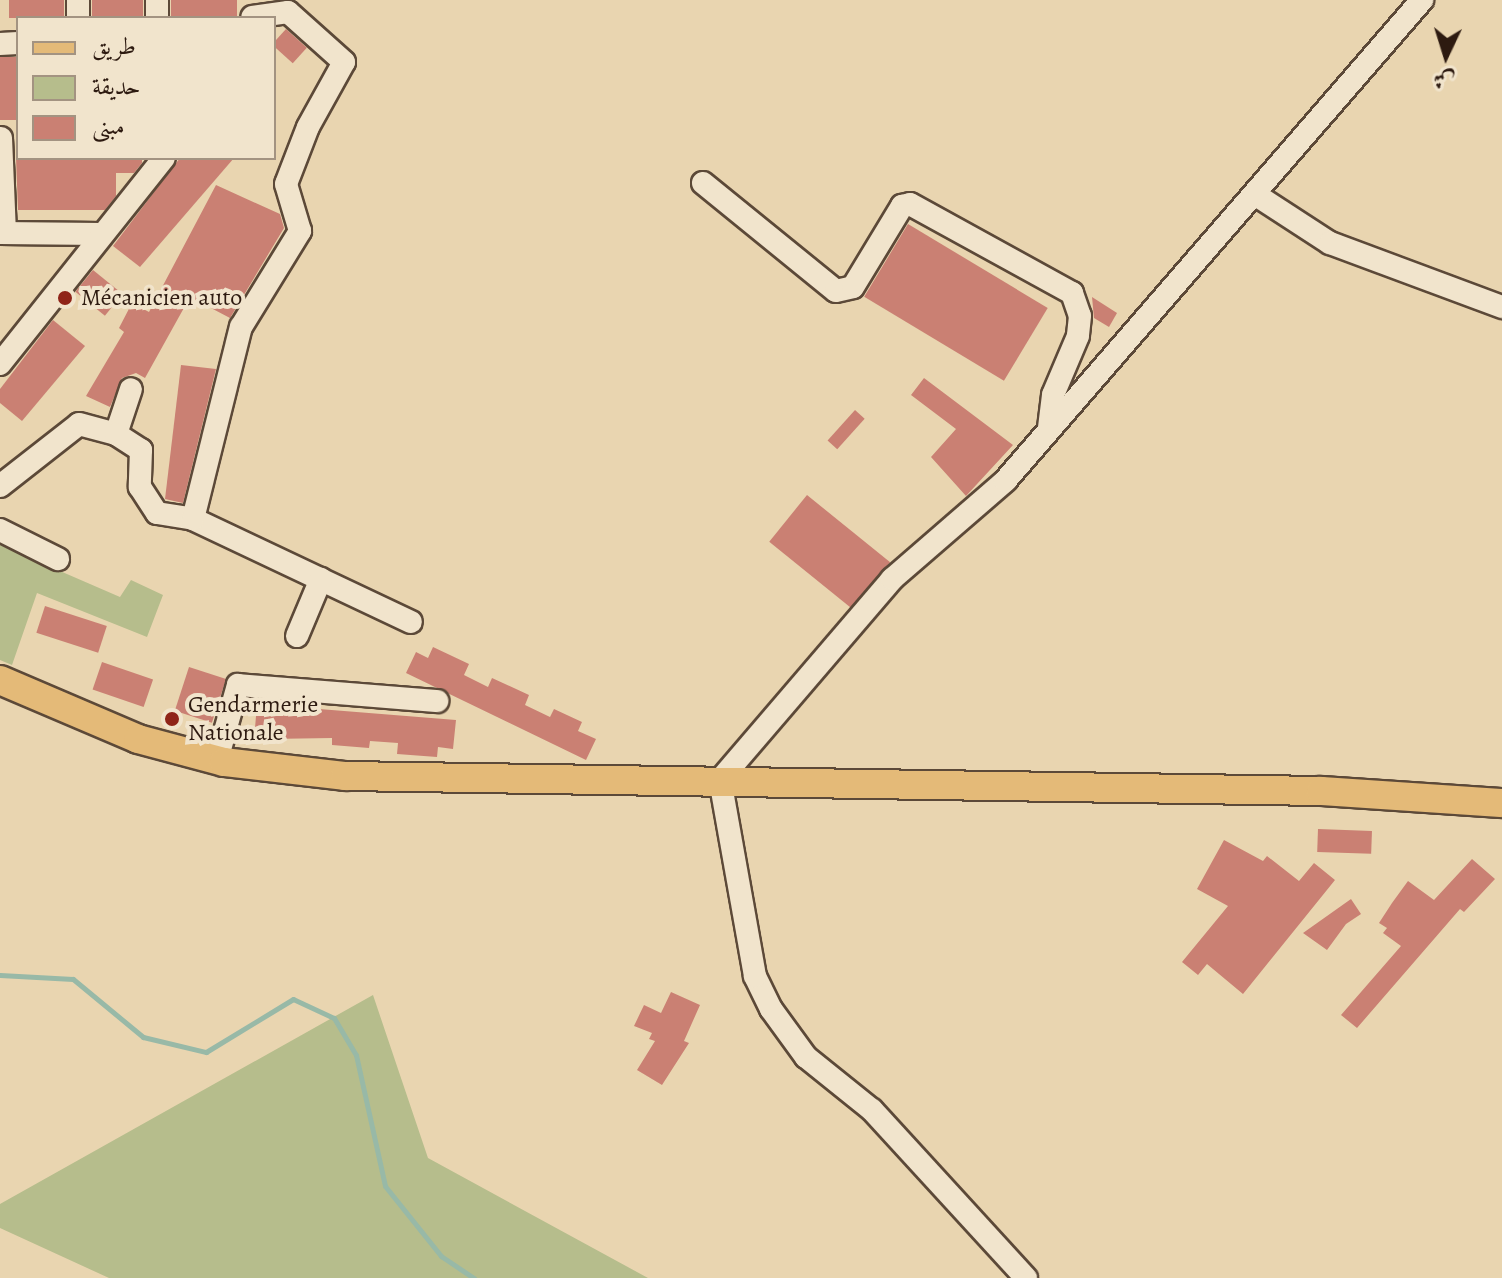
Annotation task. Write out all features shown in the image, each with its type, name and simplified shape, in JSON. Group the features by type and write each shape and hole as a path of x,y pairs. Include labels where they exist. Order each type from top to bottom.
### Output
{"main road":[{"path":"0,680 138,739 217,760 345,776 1321,791 1502,803"}],"street":[{"path":"1026,1278 872,1110 806,1057 771,1009 755,976 720,780 892,579 1005,481 1422,0"},
{"path":"193,519 241,327 300,231 286,184 308,127 344,62 288,12 252,12"},
{"path":"0,138 3,233 101,234"},
{"path":"0,364 162,160"},
{"path":"703,183 836,291 853,287 902,206 910,204 1072,293 1080,316 1078,336 1053,395 1049,429"},
{"path":"1256,195 1330,243 1502,307"},
{"path":"116,434 131,389"},
{"path":"0,486 79,424 116,434 141,450 140,487 157,513 193,519 411,622"},
{"path":"0,530 58,559"},
{"path":"297,636 321,579"},
{"path":"217,760 238,685 437,701"}],"green space":[{"path":"0,545 120,597 131,580 163,595 147,637 37,593 12,665 0,660"},
{"path":"373,995 428,1158 648,1278 109,1278 0,1228 0,1204"}],"building":[{"path":"9,0 64,0 64,16 9,18"},
{"path":"92,0 143,0 143,16 92,16"},
{"path":"171,0 237,0 237,16 171,16"},
{"path":"286,29 307,48 293,63 276,48 276,40"},
{"path":"0,57 16,57 16,120 0,120"},
{"path":"16,160 142,160 134,173 116,173 116,196 105,210 18,210"},
{"path":"178,160 232,160 140,267 113,246"},
{"path":"216,185 280,214 284,228 230,318 190,297 145,378 136,373 122,378 110,407 86,396 124,332 119,328 132,303 149,312"},
{"path":"908,224 1048,308 1004,381 864,297"},
{"path":"93,270 123,294 105,316 75,292"},
{"path":"1092,297 1117,313 1109,327 1094,318"},
{"path":"53,320 85,346 22,421 0,403 0,389"},
{"path":"181,365 216,369 183,503 165,499"},
{"path":"924,378 1013,445 966,496 931,457 956,429 911,395"},
{"path":"855,410 865,419 837,449 828,440"},
{"path":"807,495 890,562 852,609 769,542"},
{"path":"45,606 107,626 98,653 36,633"},
{"path":"433,647 469,664 464,675 488,687 492,678 529,695 525,705 550,717 554,709 582,722 578,731 596,739 586,760 406,673 416,652 428,658"},
{"path":"102,662 153,680 144,707 93,689"},
{"path":"189,667 226,679 212,723 175,711"},
{"path":"257,704 456,720 453,749 438,747 437,757 397,754 398,743 370,741 369,748 332,745 332,738 269,739 270,729 255,728"},
{"path":"1318,829 1372,831 1371,854 1317,852"},
{"path":"1224,840 1263,861 1267,856 1299,881 1314,863 1335,880 1243,994 1207,964 1198,975 1182,962 1228,906 1197,889"},
{"path":"1472,859 1495,879 1464,912 1460,909 1357,1028 1341,1015 1401,946 1383,933 1387,928 1379,923 1392,903 1408,881 1434,900"},
{"path":"1351,899 1361,914 1346,924 1327,950 1303,933"},
{"path":"671,992 700,1005 684,1041 689,1043 662,1085 637,1070 655,1041 649,1039 652,1033 634,1026 644,1005 661,1013"}],"waterway":[{"path":"0,975 73,979 143,1037 206,1052 293,999 334,1018 356,1055 385,1186 441,1256 474,1278"}],"place":[{"name":"Mécanicien auto","path":"65,298"},
{"name":"Gendarmerie Nationale","path":"172,719"}]}
